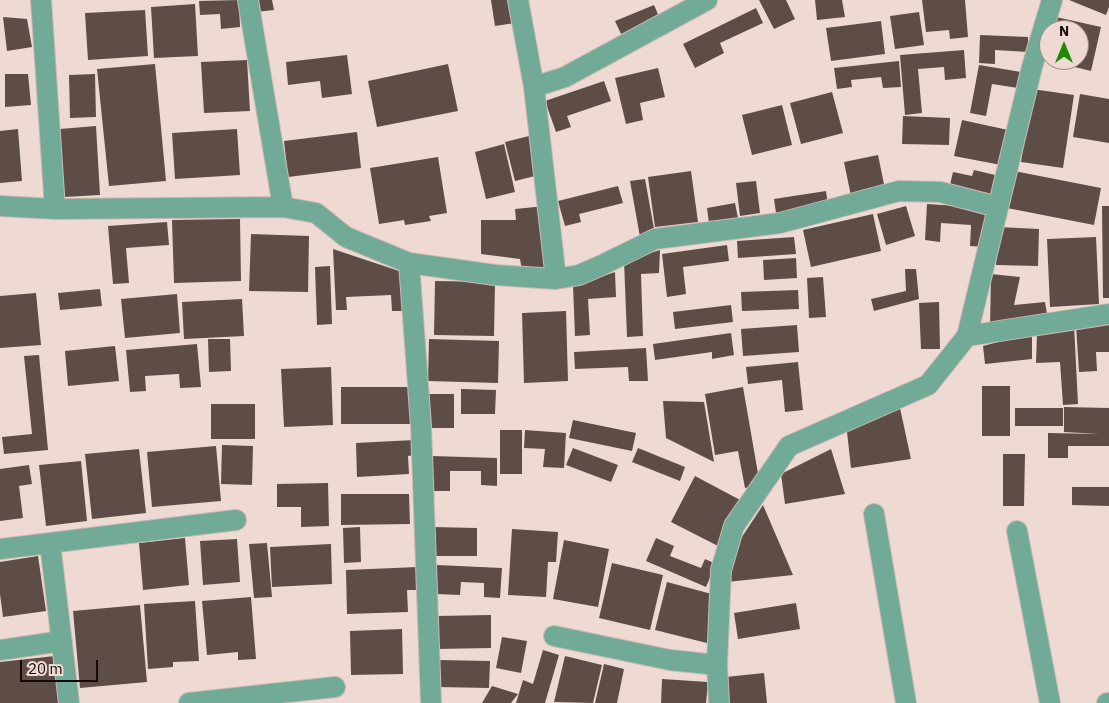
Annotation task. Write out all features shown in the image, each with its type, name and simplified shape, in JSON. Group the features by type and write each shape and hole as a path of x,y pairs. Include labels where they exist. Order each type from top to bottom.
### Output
{"street":[{"path":"41,0 55,209"},
{"path":"248,0 283,206"},
{"path":"518,0 534,87 556,279"},
{"path":"534,87 565,77 707,0"},
{"path":"719,703 717,666 720,570 734,526 789,446 928,385 967,336 1032,67 1052,0"},
{"path":"0,206 55,209 283,206 316,214 346,237 409,263 495,274 556,279 579,275 655,239 780,223 899,191 940,192 998,207"},
{"path":"409,263 421,426 431,703"},
{"path":"967,336 1109,314"},
{"path":"874,514 906,703"},
{"path":"0,550 236,520"},
{"path":"1017,531 1050,703"},
{"path":"50,543 70,703"},
{"path":"554,636 670,660 717,666"},
{"path":"0,650 62,641"},
{"path":"189,703 335,687"}],"building":[{"path":"239,0 240,27 221,29 220,14 200,15 199,1"},
{"path":"254,0 272,0 274,10 256,12"},
{"path":"491,0 512,0 515,23 495,26"},
{"path":"759,0 786,0 795,19 774,29"},
{"path":"815,0 842,0 845,17 817,20"},
{"path":"922,0 965,0 968,37 950,39 949,30 926,32"},
{"path":"1069,0 1109,0 1109,7 1106,15"},
{"path":"195,4 198,56 154,58 151,7"},
{"path":"654,5 660,19 621,34 615,21"},
{"path":"756,8 763,23 720,43 724,53 695,68 683,44"},
{"path":"145,10 148,56 88,60 85,13"},
{"path":"919,12 924,45 895,49 890,16"},
{"path":"3,17 27,19 32,47 7,51"},
{"path":"1056,17 1070,20 1055,20"},
{"path":"881,21 885,54 831,61 826,28"},
{"path":"1089,24 1101,27 1091,71 1087,70 1089,70"},
{"path":"980,35 1028,37 1028,52 995,50 995,64 979,63"},
{"path":"964,50 966,78 945,80 944,67 918,69 922,113 905,115 900,55"},
{"path":"347,55 352,94 322,98 320,81 288,85 286,62"},
{"path":"247,60 250,111 204,113 201,62"},
{"path":"899,61 901,87 883,88 881,77 851,80 852,87 837,89 834,68"},
{"path":"155,64 166,181 109,186 97,69"},
{"path":"448,64 458,111 377,127 368,81"},
{"path":"979,65 1021,72 1018,88 992,84 986,116 970,113"},
{"path":"658,68 665,97 640,103 643,120 626,124 615,78"},
{"path":"5,74 28,74 31,105 5,107"},
{"path":"95,74 96,117 70,118 69,75"},
{"path":"604,81 611,101 567,116 571,127 556,132 545,101"},
{"path":"1032,89 1074,95 1063,168 1021,162"},
{"path":"832,92 843,133 801,144 790,103"},
{"path":"1080,94 1109,99 1109,143 1073,137"},
{"path":"782,105 792,145 752,155 742,115"},
{"path":"903,116 950,118 949,145 902,144"},
{"path":"962,120 1008,130 1001,165 954,156"},
{"path":"96,126 100,195 64,197 60,129"},
{"path":"18,129 22,181 0,183 0,131"},
{"path":"237,129 240,175 175,179 172,133"},
{"path":"357,132 361,168 288,177 284,141"},
{"path":"533,135 543,174 515,181 505,142"},
{"path":"504,144 515,192 486,199 475,152"},
{"path":"878,155 885,189 851,196 844,162"},
{"path":"438,157 447,213 429,216 431,221 405,225 404,220 379,224 370,168"},
{"path":"974,170 995,175 990,198 949,189 953,172 972,176"},
{"path":"691,171 698,222 655,227 648,177"},
{"path":"1014,171 1101,188 1094,225 1007,208"},
{"path":"645,179 655,234 640,237 630,181"},
{"path":"756,181 760,213 740,216 736,183"},
{"path":"618,186 623,203 579,214 581,222 565,226 558,201"},
{"path":"826,191 828,205 776,213 774,199"},
{"path":"735,203 738,218 709,223 707,208"},
{"path":"927,204 988,208 985,247 970,246 971,225 941,223 940,242 925,240"},
{"path":"545,206 551,267 522,270 520,259 481,254 481,220 516,220 515,209"},
{"path":"906,206 915,236 886,245 877,214"},
{"path":"1102,206 1109,206 1109,298 1103,298"},
{"path":"873,214 881,251 811,267 803,230"},
{"path":"240,219 241,281 174,283 172,220"},
{"path":"167,222 169,245 126,248 129,283 113,284 108,226"},
{"path":"998,227 1039,229 1038,266 996,265"},
{"path":"251,234 309,236 308,292 249,291"},
{"path":"794,237 796,254 738,258 737,241"},
{"path":"1096,237 1099,304 1050,307 1047,239"},
{"path":"727,245 729,261 683,267 686,294 667,297 662,254"},
{"path":"333,249 408,274 409,311 392,311 391,295 346,297 347,310 336,310"},
{"path":"660,250 659,273 641,274 643,336 627,337 624,261"},
{"path":"796,258 797,278 764,280 763,260"},
{"path":"330,266 332,324 317,325 315,267"},
{"path":"905,269 916,269 919,299 874,311 871,299 906,291"},
{"path":"615,272 616,297 588,299 590,335 575,336 573,286"},
{"path":"991,274 1020,277 1014,305 1045,302 1048,320 990,329"},
{"path":"823,277 826,317 809,318 807,278"},
{"path":"435,281 495,282 494,336 434,335"},
{"path":"100,289 102,306 60,310 58,293"},
{"path":"798,290 799,309 742,311 741,292"},
{"path":"36,293 41,345 0,348 0,296"},
{"path":"177,294 180,333 125,338 121,299"},
{"path":"242,299 244,336 184,339 182,302"},
{"path":"939,302 940,349 921,349 919,303"},
{"path":"731,305 733,322 675,329 673,312"},
{"path":"566,311 568,381 524,383 522,313"},
{"path":"1109,318 1109,352 1096,352 1097,371 1079,372 1076,325"},
{"path":"797,325 799,352 743,356 741,329"},
{"path":"1074,325 1078,404 1063,405 1060,362 1036,363 1037,334"},
{"path":"731,333 734,355 712,359 712,352 655,360 653,344"},
{"path":"1032,333 1032,359 985,364 983,346"},
{"path":"208,339 230,339 231,371 209,372"},
{"path":"429,339 499,341 498,383 428,381"},
{"path":"197,344 201,387 180,388 179,374 145,376 146,391 130,392 126,350"},
{"path":"115,346 119,381 68,386 65,351"},
{"path":"646,348 648,381 629,381 628,367 575,369 574,352"},
{"path":"39,355 48,450 4,454 2,437 32,434 24,356"},
{"path":"798,362 803,410 785,412 782,380 748,384 746,367"},
{"path":"331,367 333,425 284,427 281,369"},
{"path":"982,386 1010,386 1010,436 982,436"},
{"path":"341,387 410,387 410,424 341,424"},
{"path":"743,387 760,485 745,488 738,451 715,455 705,394"},
{"path":"461,389 496,390 495,414 461,414"},
{"path":"426,394 454,394 454,428 426,428"},
{"path":"663,401 704,402 714,462 666,438"},
{"path":"211,404 255,404 255,439 211,439"},
{"path":"1064,407 1109,408 1109,446 1068,446 1068,458 1048,458 1048,433 1100,434 1064,432"},
{"path":"900,408 911,459 851,468 847,432"},
{"path":"1015,408 1063,408 1063,426 1015,426"},
{"path":"573,420 636,433 632,451 569,438"},
{"path":"500,430 522,430 522,474 500,474"},
{"path":"525,430 566,433 564,468 543,467 545,449 524,448"},
{"path":"414,440 415,455 408,456 409,474 357,477 356,443"},
{"path":"222,445 253,446 252,485 221,484"},
{"path":"216,446 221,501 152,507 147,452"},
{"path":"573,448 618,465 611,482 566,465"},
{"path":"638,448 685,467 680,481 632,462"},
{"path":"139,449 146,513 92,519 85,454"},
{"path":"831,449 845,494 785,504 781,474"},
{"path":"1003,454 1025,454 1024,506 1003,506"},
{"path":"432,456 497,458 497,486 481,485 481,471 450,471 450,491 432,491"},
{"path":"81,461 87,521 46,526 39,465"},
{"path":"29,465 32,484 19,486 23,518 0,521 0,469"},
{"path":"695,476 742,501 718,546 671,522"},
{"path":"328,483 329,526 301,527 301,507 277,507 277,484"},
{"path":"1072,487 1109,487 1109,506 1072,505"},
{"path":"341,494 409,494 410,524 341,525"},
{"path":"763,505 793,575 727,582 728,558"},
{"path":"360,527 361,562 344,563 343,528"},
{"path":"432,527 477,528 477,556 431,556"},
{"path":"512,529 558,532 556,562 548,562 546,597 508,595"},
{"path":"185,538 189,585 143,590 139,543"},
{"path":"656,538 674,546 670,556 701,568 705,559 716,564 706,587 646,561"},
{"path":"237,539 240,582 203,585 200,541"},
{"path":"564,540 609,549 598,607 553,599"},
{"path":"267,543 272,597 254,598 249,544"},
{"path":"331,544 332,584 272,587 270,547"},
{"path":"38,556 46,611 3,617 0,594 0,562"},
{"path":"612,563 663,575 650,630 599,618"},
{"path":"437,565 502,568 500,598 484,597 484,583 461,582 460,595 436,594"},
{"path":"418,567 419,590 407,590 408,612 347,614 346,570"},
{"path":"667,582 719,596 707,643 655,630"},
{"path":"251,597 256,659 238,660 238,652 207,655 202,601"},
{"path":"195,601 199,661 173,662 173,667 148,669 144,604"},
{"path":"796,603 800,629 738,639 734,613"},
{"path":"140,605 147,682 80,688 73,611"},
{"path":"491,615 491,648 436,649 436,616"},
{"path":"402,629 403,674 351,675 350,631"},
{"path":"502,637 527,641 521,673 496,668"},
{"path":"543,650 559,655 545,703 516,703 523,680 533,684"},
{"path":"55,656 60,703 0,703 0,662"},
{"path":"565,656 602,665 593,703 554,702"},
{"path":"438,660 490,661 489,688 437,687"},
{"path":"604,664 624,669 617,703 595,703"},
{"path":"764,673 767,703 724,703 726,677"},
{"path":"662,679 708,682 706,703 661,703"},
{"path":"492,686 518,694 511,703 482,703"}]}
